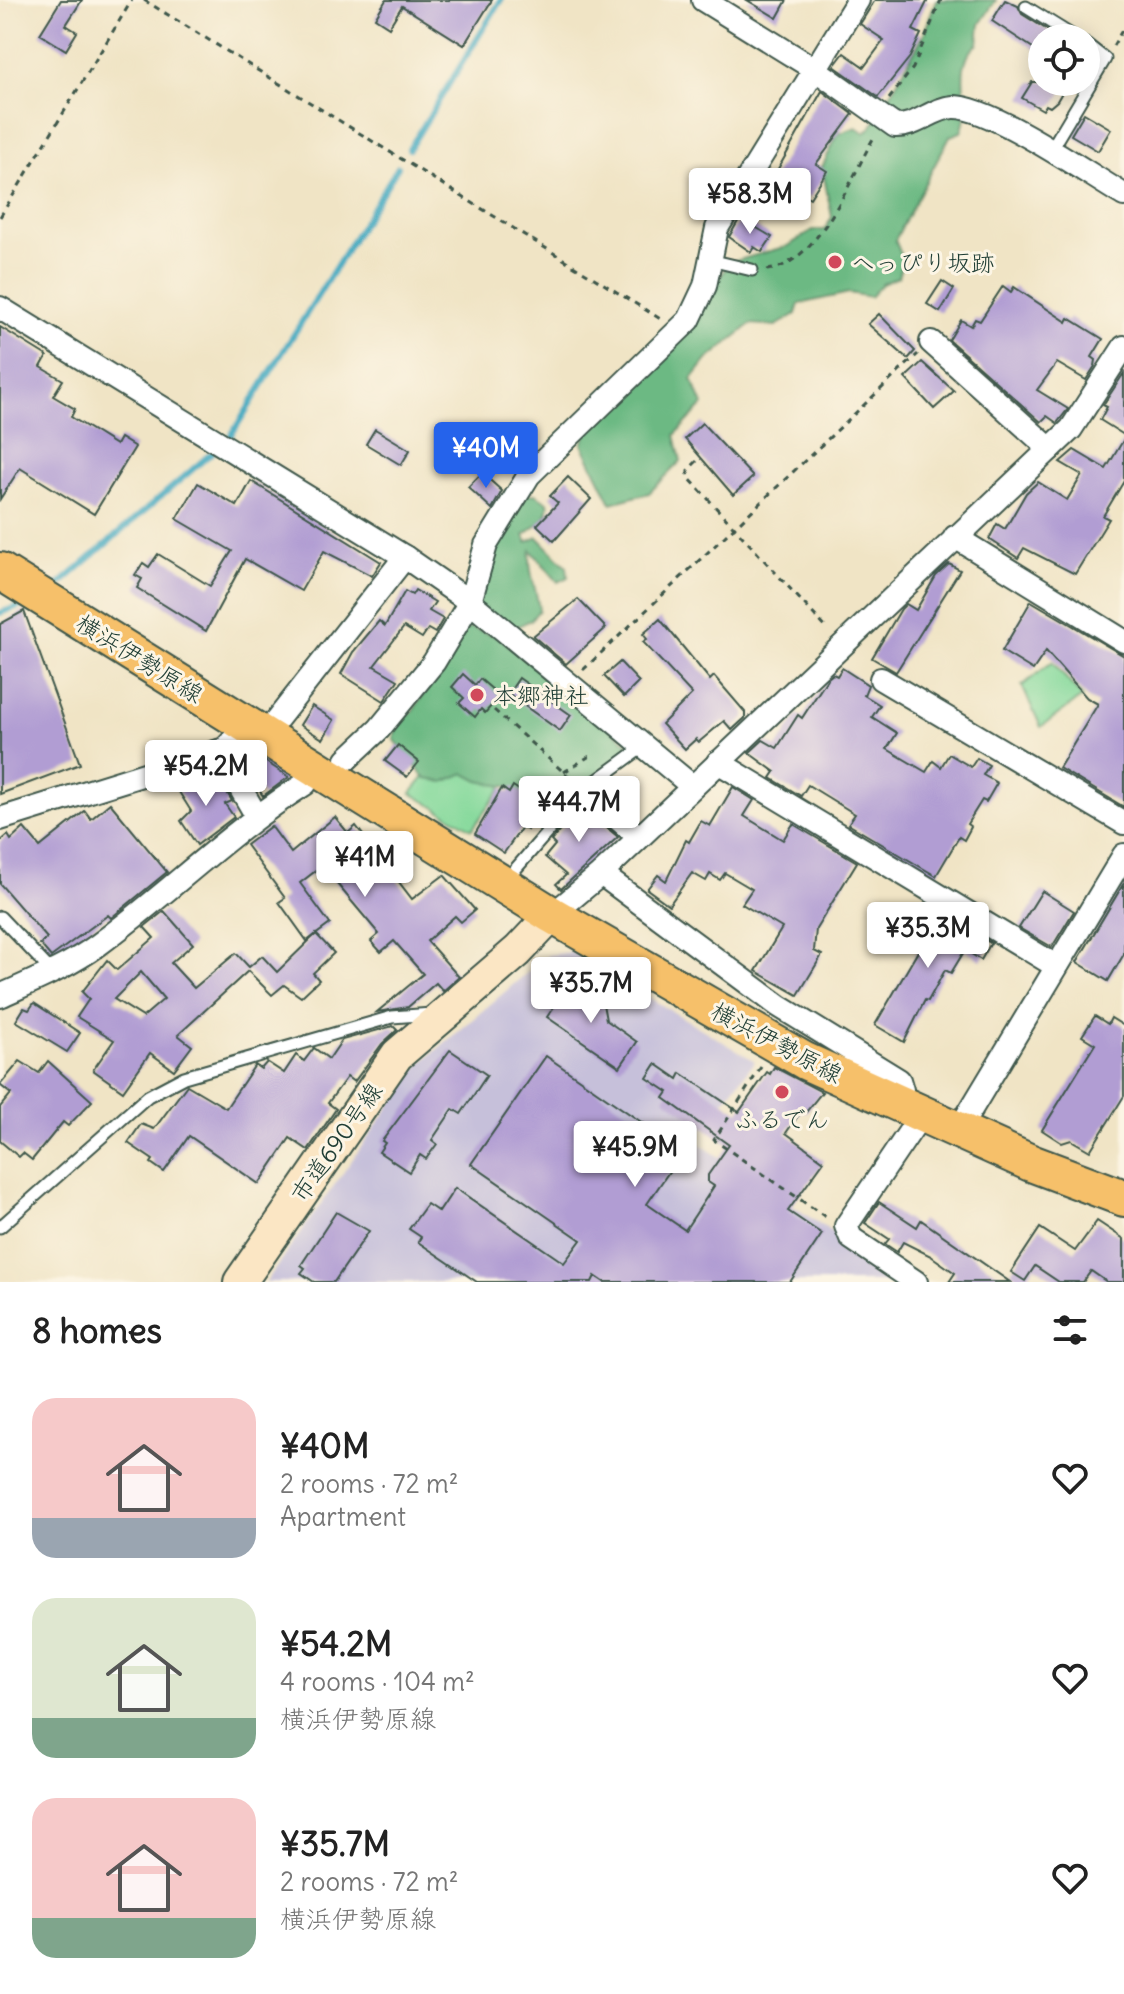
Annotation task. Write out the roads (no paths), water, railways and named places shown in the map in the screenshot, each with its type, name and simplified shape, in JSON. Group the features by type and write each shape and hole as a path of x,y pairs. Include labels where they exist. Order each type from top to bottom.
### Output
{"main road":[{"name":"横浜伊勢原線","path":"26,587 552,915 805,1061 958,1131 1124,1198"}],"street":[{"path":"703,0 816,70 882,118 909,127 951,107 973,110 1124,195"},
{"path":"347,759 379,729 434,662 470,602 486,545 529,475 680,331 705,286 717,228 858,0"},
{"path":"0,308 405,557 470,602 692,786"},
{"path":"931,342 1050,449"},
{"path":"552,915 601,874 1071,429 1124,347"},
{"path":"955,537 1124,641"},
{"path":"0,819 219,751 256,730 405,557"},
{"path":"881,679 1124,823"},
{"path":"219,751 256,815"},
{"path":"718,762 1056,966"},
{"path":"0,996 52,972 96,946 256,815 305,784"},
{"path":"584,790 639,837"},
{"path":"958,1131 1124,855"},
{"path":"601,874 779,1006 899,1080 910,1110 848,1220 846,1231 916,1282"},
{"name":"市道690号線","path":"240,1282 397,1055 518,951 552,915"}],"lane":[{"path":"1026,7 1053,24"},
{"path":"1049,151 1082,96"},
{"path":"709,260 752,270"},
{"path":"503,884 584,790 644,746"},
{"path":"0,917 52,972"},
{"path":"0,1227 148,1096 184,1077 392,1017 445,1013"}],"waterway":[{"path":"409,149 501,0"},
{"path":"230,437 398,167"},
{"path":"54,589 215,450"},
{"path":"0,613 27,603"}],"place":[{"name":"へっぴり坂跡","path":"835,262"},
{"name":"本郷神社","path":"477,695"},
{"name":"ふるでん","path":"782,1092"}]}
